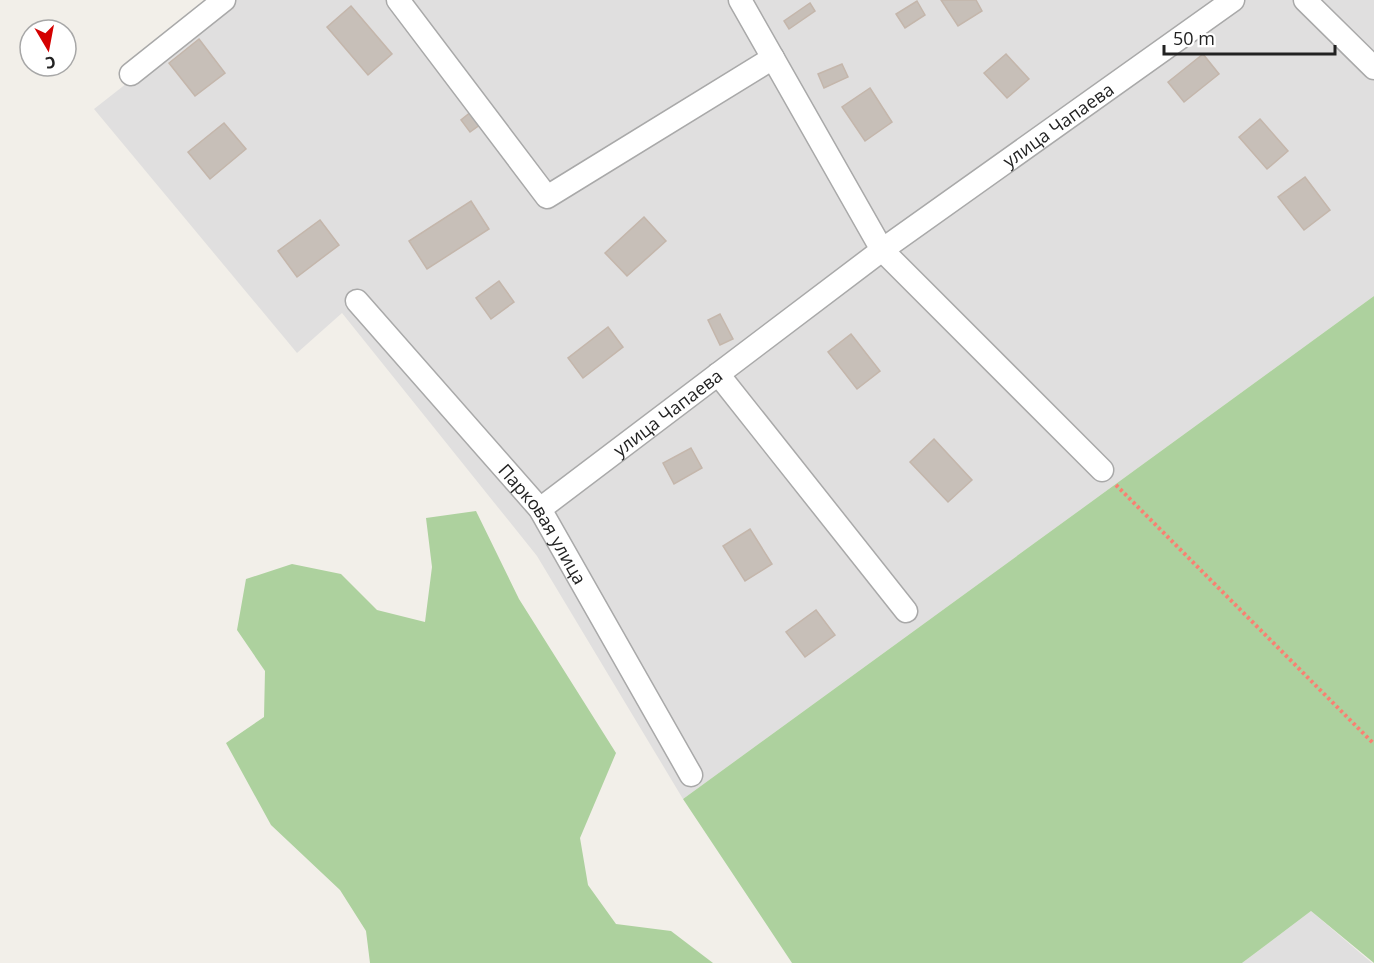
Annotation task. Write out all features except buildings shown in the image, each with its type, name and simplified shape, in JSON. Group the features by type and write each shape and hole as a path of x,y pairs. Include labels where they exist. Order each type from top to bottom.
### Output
{"street":[{"path":"131,74 224,0"},
{"path":"398,0 547,197 773,58"},
{"path":"740,0 882,250 1102,470"},
{"name":"улица Чапаева","path":"540,509 882,250 1233,0"},
{"path":"1305,0 1374,68"},
{"name":"Парковая улица","path":"357,300 540,509 691,775"},
{"path":"718,374 906,611"}],"path":[{"path":"1102,470 1374,744"}],"shaded area":[{"path":"233,0 1374,0 1374,296 683,799 537,556 342,313 297,353 94,109"},
{"path":"1311,911 1372,963 1242,963"}],"green space":[{"path":"1374,296 1374,963 1311,911 1242,963 792,963 683,799"},
{"path":"476,511 519,599 616,753 580,838 588,885 616,924 671,931 713,963 370,963 366,931 340,890 271,825 226,743 264,717 265,671 237,630 246,579 292,564 341,574 377,610 425,622 432,567 426,518"}]}
